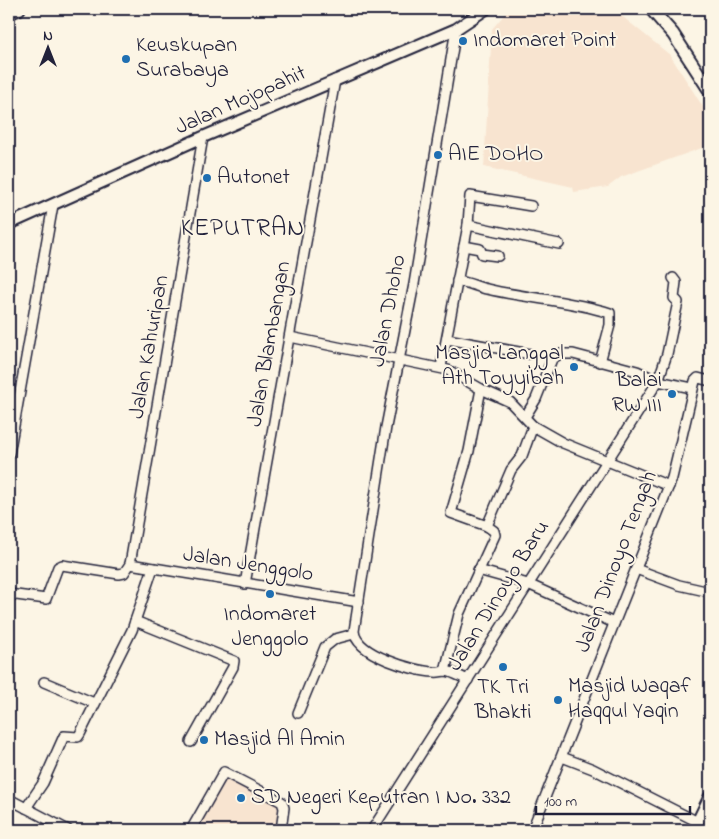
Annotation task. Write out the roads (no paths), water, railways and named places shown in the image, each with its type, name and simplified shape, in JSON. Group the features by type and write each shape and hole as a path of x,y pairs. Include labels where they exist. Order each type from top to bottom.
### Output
{"main road":[{"path":"9,13 19,9"},
{"path":"651,9 673,34 710,91"},
{"path":"696,826 710,797"}],"street":[{"name":"Jalan Mojopahit","path":"9,224 203,137 456,29 486,9"},
{"name":"Jalan Dhoho","path":"354,634 386,427 453,61 456,29"},
{"name":"Jalan Blambangan","path":"245,584 335,80"},
{"name":"Jalan Kahuripan","path":"130,564 203,137"},
{"path":"441,367 468,224 470,196 531,206"},
{"path":"9,454 53,205"},
{"path":"468,224 559,244"},
{"path":"464,246 480,249 482,254 498,256"},
{"name":"Jalan Dinoyo Baru","path":"372,830 658,381 667,354 678,302 674,298 676,282 673,278"},
{"path":"457,281 472,283 487,289 573,304 610,313 610,325 600,362"},
{"path":"290,337 441,367 481,389 510,402 533,426 563,443 669,486"},
{"path":"447,339 530,354"},
{"path":"525,417 536,399 553,357 568,353 637,371 658,381 692,388 698,378 710,381"},
{"name":"Jalan Dinoyo Tengah","path":"532,830 669,486 692,388"},
{"path":"445,671 459,614 495,535 494,530 487,526 452,513 469,451 481,389"},
{"path":"487,526 511,470 522,456 533,426"},
{"path":"9,594 46,599 58,567 62,565 119,574 124,573 130,564"},
{"name":"Jalan Jenggolo","path":"130,564 359,602"},
{"path":"26,808 43,784 64,736 78,737 94,702 112,672 135,621 153,568"},
{"path":"636,569 680,585 710,592"},
{"path":"478,570 528,584 614,623"},
{"path":"135,621 234,661 234,667 192,742"},
{"path":"298,713 326,647 336,639 354,634 368,649 391,662 434,672 445,671 468,680"},
{"path":"44,682 94,702"},
{"path":"562,757 696,826"},
{"path":"191,830 221,773 225,772 282,802 284,808 281,830"},
{"path":"9,799 68,830"}],"place":[{"name":"Indomaret Point","path":"463,41"},
{"name":"Keuskupan Surabaya","path":"126,59"},
{"name":"AIE DOHO","path":"438,155"},
{"name":"Autonet","path":"207,178"},
{"name":"Masjid Langgal Ath Toyyibah","path":"574,367"},
{"name":"Balai RW III","path":"672,394"},
{"name":"Indomaret Jenggolo","path":"270,594"},
{"name":"TK Tri Bhakti","path":"503,667"},
{"name":"Masjid Waqaf Haqqul Yaqin","path":"558,700"},
{"name":"Masjid Al Amin","path":"204,740"},
{"name":"SD Negeri Keputran I No. 332","path":"241,798"}],"district":[{"name":"KEPUTRAN","path":"243,229"}]}
